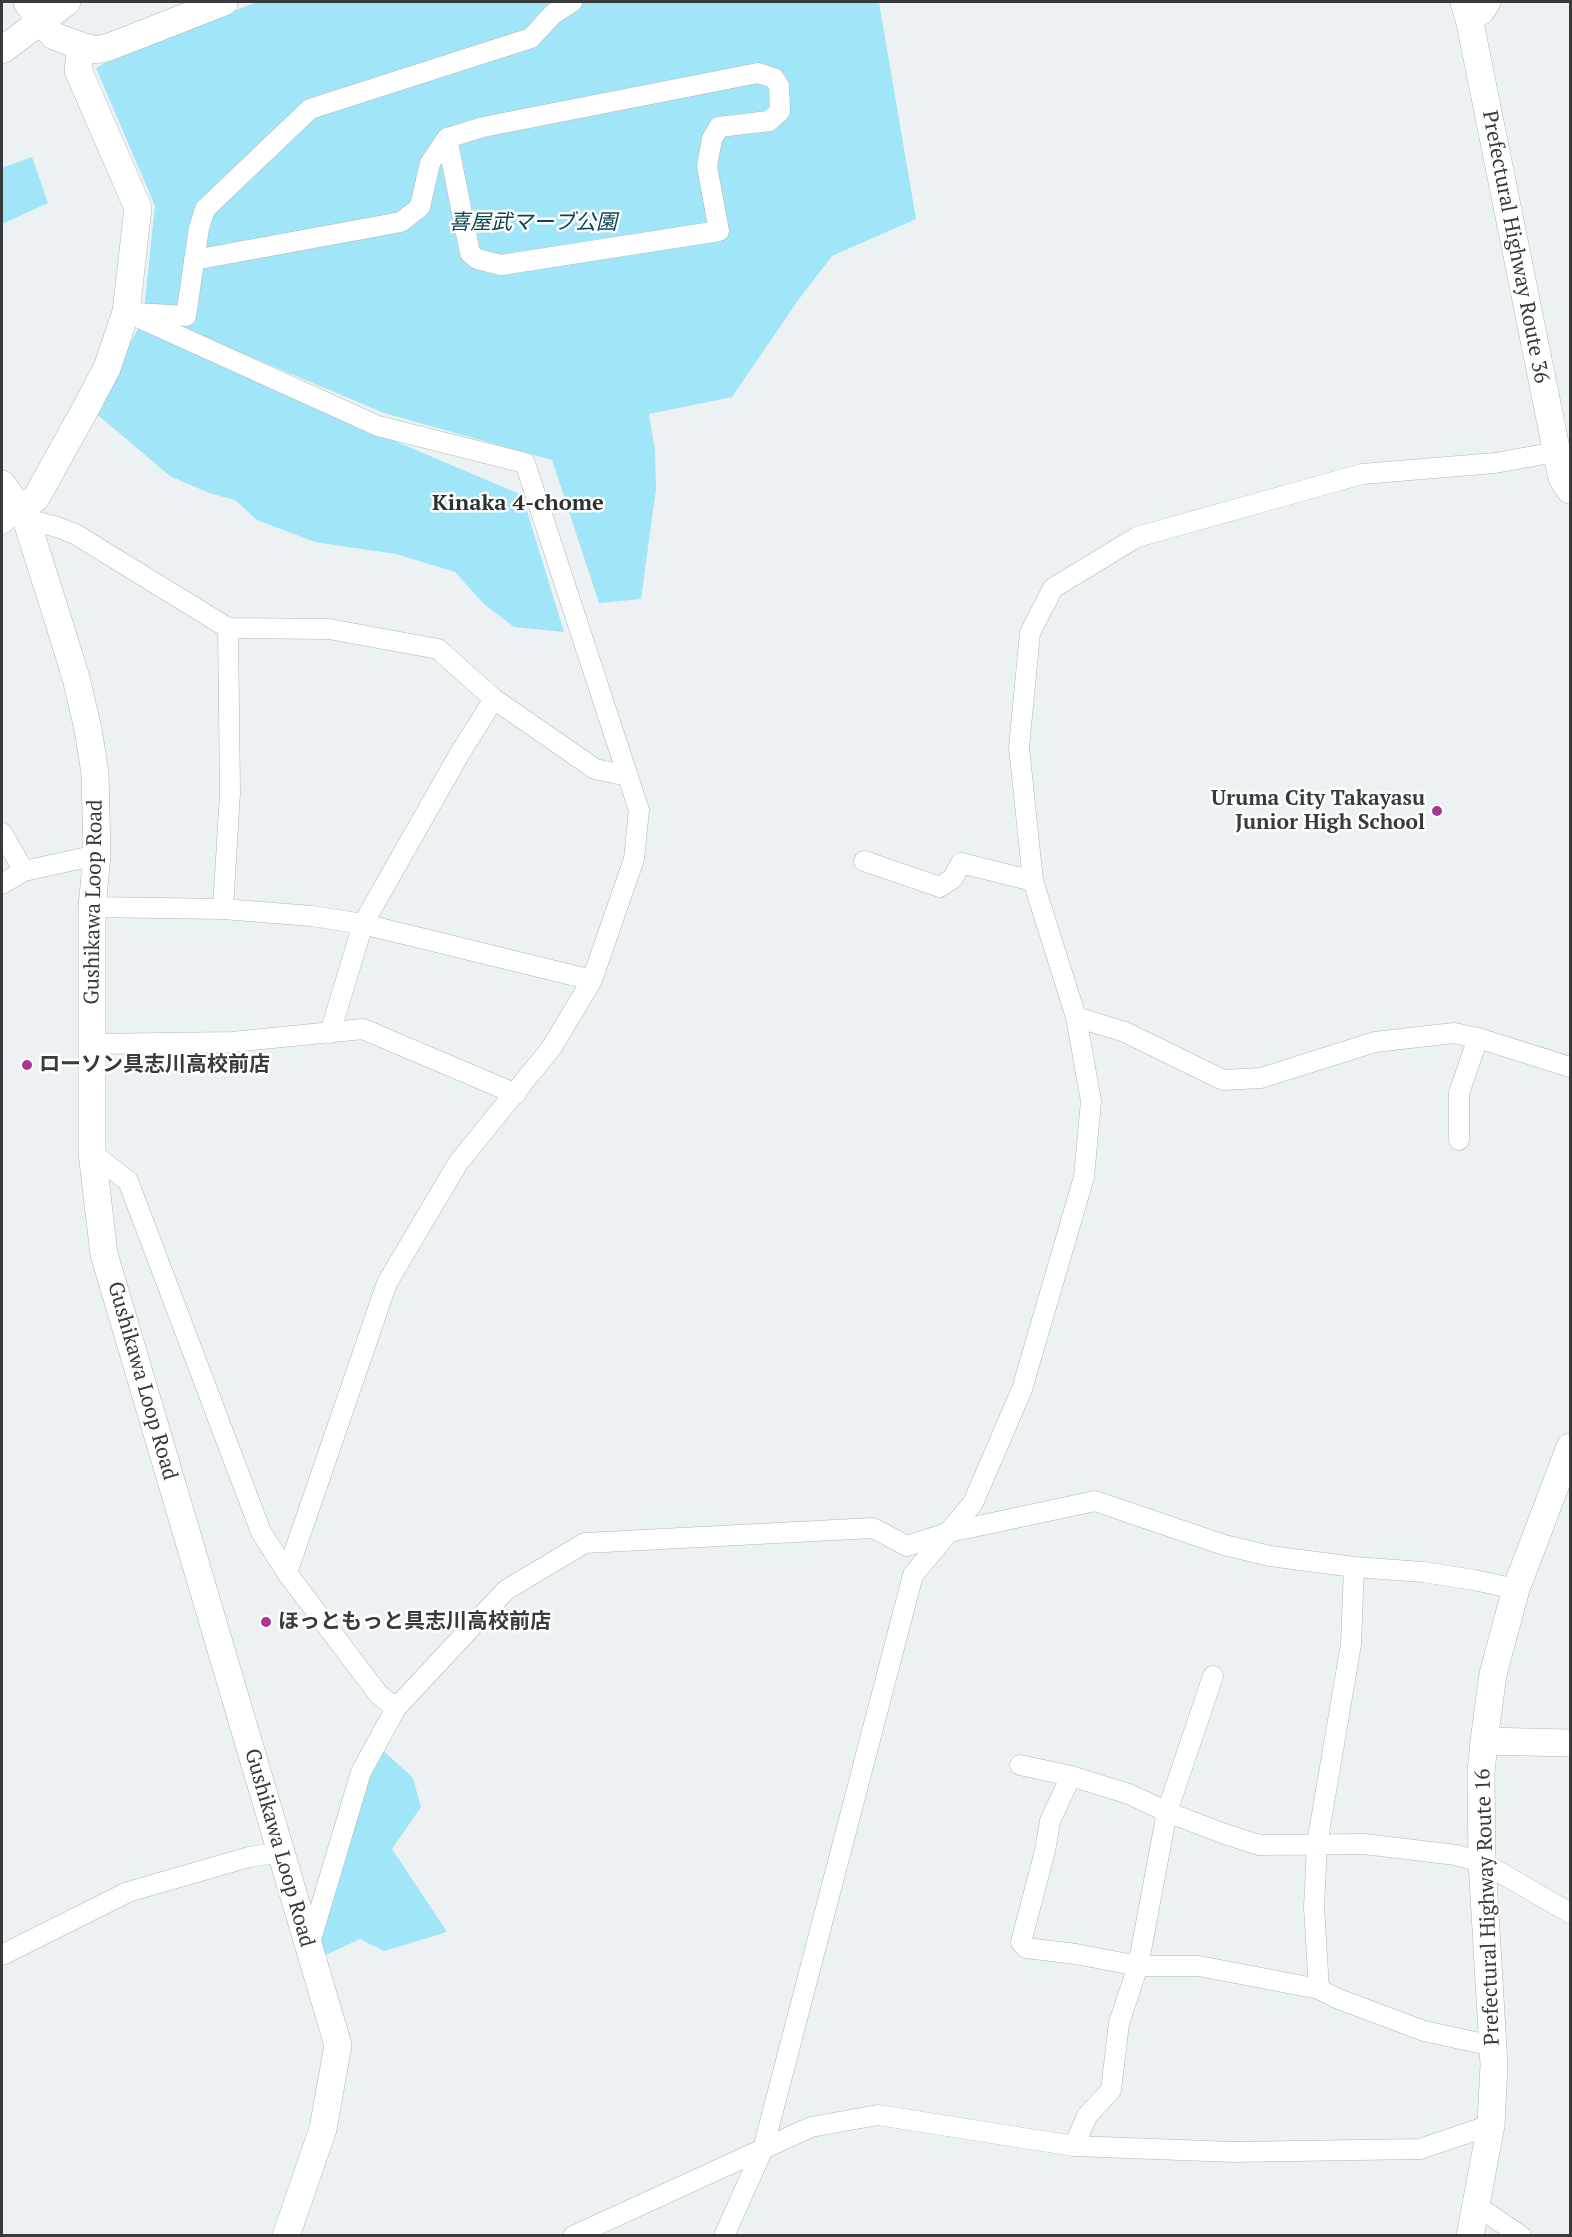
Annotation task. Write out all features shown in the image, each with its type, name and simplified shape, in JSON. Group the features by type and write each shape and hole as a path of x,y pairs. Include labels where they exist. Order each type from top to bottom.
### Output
{"main road":[{"path":"2,50 34,12 67,2"},
{"path":"34,12 54,36 96,50 224,2"},
{"name":"Prefectural Highway Route 36","path":"1467,12 1556,452 1562,478 1570,490"},
{"path":"15,518 36,498 87,406 106,368 126,312 138,208 78,70 81,46"},
{"name":"Gushikawa Loop Road","path":"2,484 76,678 95,773 97,855 92,907 92,1153 104,1254 338,2045 322,2129 286,2235"},
{"name":"Prefectural Highway Route 16","path":"1470,2235 1491,2126 1494,2065 1482,1862 1481,1773 1484,1742 1493,1674 1516,1589 1570,1448"},
{"path":"1484,1742 1570,1743"}],"street":[{"path":"126,312 186,316 204,209 310,109 531,38 553,14 572,2"},
{"path":"1467,12 1484,14 1491,2"},
{"path":"194,260 401,222 420,207 430,163 447,138 483,128 758,73 774,78 779,86 780,111 769,121 719,127 712,139 707,166 719,231 501,265 477,259 470,253 447,138"},
{"path":"126,312 378,426 525,463 639,810 634,859 592,980 552,1047 458,1163 387,1283 287,1573"},
{"path":"724,2235 763,2149 913,1575 973,1503 1022,1389 1084,1177 1091,1101 1076,1017 1032,881 1019,747 1030,633 1053,588 1137,537 1362,474 1495,463 1556,452"},
{"path":"15,518 57,527 75,534 228,628 329,629 438,649 494,699 595,769 628,776"},
{"path":"223,909 230,793 228,628"},
{"path":"330,1033 363,924 460,753 494,699"},
{"path":"2,832 24,871"},
{"path":"2,884 24,871 97,855"},
{"path":"864,861 940,887 953,878 961,863 1032,881"},
{"path":"92,907 223,909 312,916 363,924 592,980"},
{"path":"1076,1017 1125,1032 1223,1080 1262,1078 1376,1042 1454,1033 1478,1038 1570,1067"},
{"path":"92,1044 232,1042 363,1029 516,1094"},
{"path":"1459,1140 1459,1093 1478,1038"},
{"path":"92,1153 128,1181 261,1532 287,1573 379,1695 396,1708"},
{"path":"309,1947 361,1772 396,1708 506,1590 585,1543 873,1528 907,1546 950,1532 1095,1501 1224,1545 1270,1556 1354,1567 1423,1572 1516,1589"},
{"path":"1319,1989 1314,1907 1317,1844 1351,1644 1354,1567"},
{"path":"1074,2146 1087,2116 1111,2090 1119,2023 1138,1966 1167,1812 1213,1676"},
{"path":"1020,1765 1071,1776 1129,1794 1167,1812 1259,1845 1375,1846 1456,1855 1482,1862 1570,1913"},
{"path":"1071,1776 1050,1821 1045,1851 1021,1942 1026,1948 1076,1954 1138,1966 1199,1966 1319,1989 1336,1998 1424,2031 1493,2046"},
{"path":"2,1955 128,1892 249,1857 281,1852"},
{"path":"573,2235 811,2127 878,2115 1074,2146 1234,2152 1420,2149 1491,2126"},
{"path":"1477,2206 1521,2235"}],"green space":[{"name":"喜屋武マーブ公園","path":"258,2 879,2 916,219 832,256 799,299 732,397 649,414 655,451 656,489 641,599 599,603 552,460 384,413 144,310 155,206 96,68 134,47"},
{"path":"32,157 48,203 2,224 2,168"},
{"path":"140,325 378,434 522,495 564,632 514,627 484,604 455,572 396,554 315,542 257,520 235,500 209,493 170,476 93,411"},
{"path":"376,1744 413,1778 421,1807 392,1849 447,1932 384,1951 360,1939 313,1961"}],"place":[{"name":"Uruma City Takayasu Junior High School","path":"1437,811"},
{"name":"ローソン具志川高校前店","path":"27,1065"},
{"name":"ほっともっと具志川高校前店","path":"266,1622"}],"district":[{"name":"Kinaka 4-chome","path":"518,504"}]}
